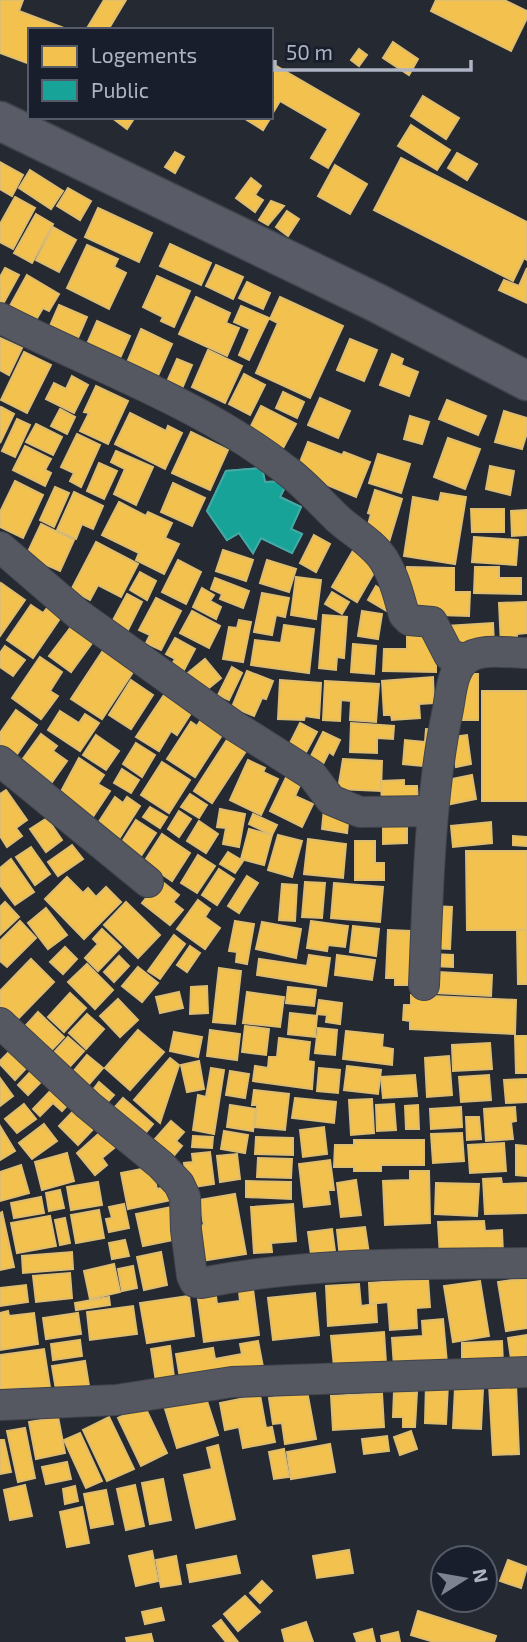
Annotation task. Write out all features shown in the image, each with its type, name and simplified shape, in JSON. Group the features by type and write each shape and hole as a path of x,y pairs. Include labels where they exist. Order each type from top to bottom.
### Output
{"street":[{"path":"0,121 376,302 527,381"},
{"path":"0,318 180,404 260,451 288,471 338,520 364,538 383,559 408,620 432,622 449,655 466,659"},
{"path":"0,547 78,614 233,724 312,775 331,800 360,812 433,811"},
{"path":"424,985 433,811 439,752 456,671 466,659 479,652 527,653"},
{"path":"0,761 148,882"},
{"path":"0,1023 88,1105 161,1165 178,1184 185,1197 186,1230 195,1282 334,1265 527,1263"},
{"path":"0,1405 116,1400 232,1382 527,1372"}],"building: Logements":[{"path":"0,0 23,0 19,11 64,28 28,28 28,63 0,53"},
{"path":"104,0 126,0 109,28 87,28"},
{"path":"436,0 504,0 527,11 527,18 511,51 431,11"},
{"path":"393,42 418,59 409,75 383,58"},
{"path":"359,49 367,55 359,66 351,60"},
{"path":"273,64 359,114 328,168 311,158 328,129 280,101 273,113"},
{"path":"423,96 459,118 446,139 411,116"},
{"path":"114,119 134,119 127,129"},
{"path":"245,119 270,119 263,130"},
{"path":"411,125 450,150 437,170 398,146"},
{"path":"175,152 184,157 175,173 165,167"},
{"path":"457,153 477,164 467,180 448,168"},
{"path":"401,158 527,222 527,260 524,258 513,281 374,210"},
{"path":"0,162 23,175 12,196 0,189"},
{"path":"335,165 367,184 350,214 318,196"},
{"path":"30,170 63,191 51,209 19,188"},
{"path":"251,178 261,186 255,195 263,200 255,212 236,198"},
{"path":"68,188 91,201 80,220 57,206"},
{"path":"15,197 35,208 13,249 0,242 0,224"},
{"path":"271,201 284,206 268,225 259,220"},
{"path":"98,208 152,233 139,262 85,237"},
{"path":"287,211 299,219 288,236 276,227"},
{"path":"36,214 53,224 32,263 14,253"},
{"path":"53,227 76,240 59,272 36,260"},
{"path":"170,244 211,263 201,285 160,266"},
{"path":"87,245 118,259 114,267 126,273 109,309 67,288"},
{"path":"216,265 243,277 233,299 206,286"},
{"path":"5,268 19,275 3,304 0,302 0,277"},
{"path":"527,268 527,303 499,290 504,280 519,286"},
{"path":"27,275 59,294 49,311 43,308 30,330 5,315"},
{"path":"157,276 190,291 174,327 161,321 163,317 143,307"},
{"path":"247,282 270,293 263,309 239,298"},
{"path":"196,297 230,313 226,323 239,328 227,356 179,334"},
{"path":"280,297 343,326 310,398 256,373 278,323 270,319"},
{"path":"59,305 87,317 74,347 46,335"},
{"path":"241,306 269,318 249,360 239,355 250,329 234,322"},
{"path":"97,321 130,336 116,367 83,353"},
{"path":"141,329 172,344 157,378 126,365"},
{"path":"0,338 22,348 9,375 0,370"},
{"path":"350,339 377,350 364,381 337,370"},
{"path":"208,350 242,366 225,403 192,387"},
{"path":"24,352 51,365 27,413 1,400"},
{"path":"392,354 403,359 401,365 418,372 409,396 380,385"},
{"path":"177,359 192,365 181,391 166,384"},
{"path":"244,374 265,385 250,415 229,404"},
{"path":"72,376 88,385 74,413 46,399 54,383 66,389"},
{"path":"96,386 128,401 108,444 80,431 89,413 84,412"},
{"path":"283,392 304,402 297,418 276,408"},
{"path":"320,398 350,411 338,438 308,425"},
{"path":"447,400 486,416 478,435 439,419"},
{"path":"261,406 296,424 281,452 247,434"},
{"path":"0,408 14,414 0,443"},
{"path":"60,409 75,417 67,434 51,426"},
{"path":"504,411 527,418 527,433 522,449 495,442"},
{"path":"130,413 166,431 168,426 182,433 165,469 115,444"},
{"path":"410,416 429,422 422,444 404,439"},
{"path":"17,419 30,425 15,457 2,451"},
{"path":"36,424 62,437 53,455 26,442"},
{"path":"191,432 228,450 210,490 172,473"},
{"path":"77,434 100,445 81,487 70,481 74,473 61,467"},
{"path":"448,438 480,449 465,489 434,477"},
{"path":"308,442 370,462 356,497 296,472"},
{"path":"25,446 51,459 45,470 51,473 45,486 13,470"},
{"path":"116,451 153,467 136,505 114,494 125,469 111,462"},
{"path":"378,454 410,464 401,493 369,483"},
{"path":"99,463 117,471 104,499 87,491"},
{"path":"490,466 514,471 510,495 486,489"},
{"path":"15,481 43,495 23,538 0,527 0,512"},
{"path":"173,483 205,498 192,526 161,512"},
{"path":"55,487 69,493 54,527 40,520"},
{"path":"375,490 402,499 389,542 365,535"},
{"path":"74,492 103,506 93,529 82,524 76,539 57,530"},
{"path":"441,493 466,497 455,564 404,556 413,497 439,502"},
{"path":"119,502 146,516 148,512 172,523 165,538 179,544 164,574 136,560 139,553 102,535"},
{"path":"471,509 504,509 504,532 472,532"},
{"path":"527,510 527,535 512,536 511,511"},
{"path":"41,524 74,540 60,571 26,556"},
{"path":"314,535 330,544 316,572 300,563"},
{"path":"474,537 518,540 516,565 472,562"},
{"path":"96,542 138,564 121,597 98,585 90,600 71,590"},
{"path":"354,549 379,564 357,602 332,587"},
{"path":"223,550 253,560 246,581 216,571"},
{"path":"178,560 201,572 186,604 162,592"},
{"path":"267,560 296,569 289,592 260,583"},
{"path":"407,567 454,568 454,592 470,592 469,616 406,614"},
{"path":"475,567 499,567 499,578 521,578 521,594 474,593"},
{"path":"140,572 156,581 147,600 130,590"},
{"path":"296,577 321,580 316,619 291,615"},
{"path":"215,578 249,591 243,608 220,599 222,594 211,589"},
{"path":"1,583 25,600 0,636 0,585"},
{"path":"376,586 394,598 387,611 368,600"},
{"path":"202,588 214,595 210,601 221,607 216,619 193,607"},
{"path":"332,592 349,602 342,614 325,604"},
{"path":"262,593 289,598 285,617 276,615 272,635 254,632"},
{"path":"127,594 142,602 128,630 112,622"},
{"path":"156,598 181,611 161,650 146,643 150,635 139,630"},
{"path":"527,602 527,633 517,634 517,645 501,646 499,603"},
{"path":"31,605 43,613 47,608 61,617 33,658 7,640"},
{"path":"192,611 220,626 209,648 180,633"},
{"path":"362,611 382,614 378,639 358,636"},
{"path":"323,615 347,617 344,658 337,657 336,670 319,668"},
{"path":"239,620 251,622 243,662 223,659 229,627 237,628"},
{"path":"74,623 95,639 71,672 49,656"},
{"path":"493,623 494,644 447,646 446,626"},
{"path":"284,625 314,629 309,673 251,665 255,640 281,643"},
{"path":"407,630 436,631 436,672 383,671 384,649 407,649"},
{"path":"175,638 195,649 183,672 171,666 175,659 166,654"},
{"path":"353,644 376,646 374,674 351,672"},
{"path":"5,646 25,660 13,676 0,667 0,653"},
{"path":"104,649 135,669 102,719 71,699"},
{"path":"40,657 62,672 50,691 58,696 41,719 12,698"},
{"path":"205,659 221,678 204,692 188,673"},
{"path":"232,667 242,673 229,700 218,695"},
{"path":"247,671 273,681 266,699 262,698 254,716 232,707"},
{"path":"460,674 478,674 478,720 460,720"},
{"path":"433,677 434,703 419,704 420,718 392,720 391,715 384,715 382,681"},
{"path":"131,680 153,695 131,729 109,715"},
{"path":"280,680 321,683 319,718 305,716 304,720 278,719"},
{"path":"325,681 379,684 376,722 350,720 351,701 341,700 340,721 323,720"},
{"path":"168,689 195,707 177,735 171,731 159,751 136,737"},
{"path":"482,691 527,691 527,801 482,801"},
{"path":"16,710 37,725 13,760 0,751 0,733"},
{"path":"60,711 79,723 85,714 99,723 80,751 48,730"},
{"path":"204,715 226,729 195,777 167,759 191,722 197,726"},
{"path":"300,723 317,732 303,758 287,749"},
{"path":"351,723 394,726 393,739 377,738 377,753 350,752"},
{"path":"426,729 435,730 433,767 403,764 405,740 425,742"},
{"path":"232,732 250,745 212,803 194,791"},
{"path":"323,732 340,740 333,755 329,752 319,772 306,766"},
{"path":"41,734 57,746 53,751 67,761 52,782 22,760"},
{"path":"96,735 119,751 106,770 83,755"},
{"path":"467,735 471,764 456,767 451,737"},
{"path":"136,743 155,755 142,777 123,764"},
{"path":"79,758 104,775 98,784 110,791 90,821 57,799"},
{"path":"343,759 382,761 381,791 338,789"},
{"path":"248,760 265,768 263,772 278,779 261,815 230,800"},
{"path":"162,762 190,780 169,813 141,795"},
{"path":"122,769 139,780 131,793 114,783"},
{"path":"290,769 304,776 295,796 313,804 302,827 270,811"},
{"path":"472,775 476,799 446,805 442,781"},
{"path":"404,780 404,786 417,786 418,805 382,807 381,781"},
{"path":"6,790 27,820 16,828 22,836 7,847 0,836 0,794"},
{"path":"190,794 207,805 199,818 181,807"},
{"path":"115,797 123,803 127,797 140,806 115,845 93,831"},
{"path":"150,807 167,817 160,828 143,817"},
{"path":"220,809 245,814 239,847 223,844 226,828 217,827"},
{"path":"324,809 349,813 347,833 322,829"},
{"path":"179,811 191,819 179,837 168,829"},
{"path":"253,814 277,825 272,835 249,824"},
{"path":"47,818 62,840 46,852 30,829"},
{"path":"383,818 407,819 407,843 383,844"},
{"path":"136,820 156,833 135,865 118,848"},
{"path":"199,821 218,834 206,853 187,841"},
{"path":"491,822 492,843 453,847 451,826"},
{"path":"249,829 272,835 264,865 241,859"},
{"path":"162,834 190,853 172,881 144,862"},
{"path":"278,835 302,841 292,877 268,870"},
{"path":"513,836 527,837 527,846 513,845"},
{"path":"308,839 346,844 343,878 304,874"},
{"path":"355,841 375,841 375,863 384,863 384,880 355,880"},
{"path":"72,845 83,859 58,876 48,862"},
{"path":"31,847 50,874 35,885 16,857"},
{"path":"466,851 527,851 527,930 467,930"},
{"path":"228,852 243,861 235,873 220,864"},
{"path":"198,855 215,866 197,893 181,883"},
{"path":"11,859 34,892 15,905 0,885 0,868"},
{"path":"219,869 234,879 217,905 202,895"},
{"path":"155,876 179,895 173,902 183,910 170,925 142,903 150,893"},
{"path":"247,876 258,883 239,913 228,906"},
{"path":"67,877 83,893 88,888 96,897 106,887 121,902 84,939 45,899"},
{"path":"305,882 325,883 322,918 302,917"},
{"path":"334,883 383,887 380,922 331,918"},
{"path":"282,884 297,885 295,921 279,920"},
{"path":"198,900 210,909 205,917 220,928 205,949 177,929"},
{"path":"5,902 19,917 1,934 0,907"},
{"path":"126,902 160,935 138,958 104,925"},
{"path":"433,906 452,907 450,949 431,948"},
{"path":"46,908 67,935 48,949 28,923"},
{"path":"20,921 36,938 7,967 0,961 0,941"},
{"path":"235,921 254,924 247,964 236,962 237,952 229,951"},
{"path":"311,921 348,926 345,947 328,945 327,951 307,948"},
{"path":"262,922 301,929 296,958 256,949"},
{"path":"353,926 379,929 376,956 350,952"},
{"path":"102,929 121,947 98,971 85,958 98,944 93,939"},
{"path":"388,930 411,931 410,985 395,985 395,978 386,978"},
{"path":"517,930 527,930 527,984 518,984"},
{"path":"174,935 185,944 160,979 148,971"},
{"path":"190,946 200,953 187,972 177,965"},
{"path":"65,947 77,959 63,974 50,962"},
{"path":"433,954 453,955 453,967 433,966"},
{"path":"309,955 330,958 326,986 257,975 259,959 307,966"},
{"path":"337,955 375,960 372,980 335,975"},
{"path":"119,956 129,966 114,982 104,972"},
{"path":"31,959 54,982 13,1024 0,1012 0,991"},
{"path":"87,964 113,990 95,1009 68,982"},
{"path":"138,967 158,983 142,1002 122,986"},
{"path":"219,968 241,971 235,1024 213,1022"},
{"path":"438,972 492,975 491,996 436,993"},
{"path":"207,986 208,1013 190,1014 191,987"},
{"path":"288,987 316,990 314,1006 286,1003"},
{"path":"179,992 183,1008 160,1013 156,997"},
{"path":"247,992 284,997 280,1027 243,1023"},
{"path":"70,993 86,1008 64,1032 48,1017"},
{"path":"411,995 516,1000 515,1034 410,1029 410,1021 403,1020 404,1005 411,1005"},
{"path":"118,999 138,1020 120,1037 100,1016"},
{"path":"319,1000 342,1003 340,1024 326,1022 327,1015 317,1014"},
{"path":"38,1012 64,1037 45,1057 19,1033"},
{"path":"290,1013 317,1016 315,1037 288,1034"},
{"path":"87,1014 104,1029 86,1049 69,1033"},
{"path":"245,1026 269,1029 266,1055 242,1052"},
{"path":"318,1028 337,1030 335,1055 315,1053"},
{"path":"138,1030 164,1052 130,1090 105,1068"},
{"path":"210,1030 240,1034 237,1060 207,1056"},
{"path":"346,1031 383,1035 382,1047 393,1049 392,1065 343,1059"},
{"path":"174,1032 202,1037 198,1057 170,1051"},
{"path":"515,1036 527,1036 527,1073 516,1073"},
{"path":"68,1037 84,1051 63,1074 47,1060"},
{"path":"279,1038 310,1042 308,1061 314,1062 312,1089 253,1081 255,1066 268,1068 269,1057 277,1057"},
{"path":"490,1043 492,1069 453,1071 452,1045"},
{"path":"15,1046 32,1062 15,1080 0,1061"},
{"path":"87,1055 103,1068 83,1091 68,1078"},
{"path":"449,1056 452,1095 427,1097 425,1058"},
{"path":"170,1058 179,1065 160,1123 134,1100"},
{"path":"199,1061 204,1089 187,1092 181,1065"},
{"path":"36,1066 46,1077 28,1095 18,1085"},
{"path":"347,1066 381,1070 378,1094 344,1090"},
{"path":"211,1068 224,1070 214,1134 193,1130 198,1095 206,1097"},
{"path":"319,1068 340,1070 338,1093 317,1091"},
{"path":"230,1071 249,1074 245,1098 226,1095"},
{"path":"415,1075 417,1096 383,1098 381,1077"},
{"path":"489,1075 491,1100 461,1102 459,1077"},
{"path":"0,1078 13,1096 0,1106"},
{"path":"527,1079 527,1102 506,1103 504,1080"},
{"path":"99,1082 114,1095 103,1107 89,1095"},
{"path":"58,1083 73,1099 62,1111 53,1103 40,1116 33,1109"},
{"path":"254,1090 289,1094 285,1130 255,1127 257,1105 252,1105"},
{"path":"123,1098 153,1124 137,1143 107,1116"},
{"path":"295,1098 336,1102 334,1123 292,1118"},
{"path":"372,1099 374,1133 351,1135 349,1100"},
{"path":"81,1103 100,1122 78,1145 59,1126"},
{"path":"24,1104 36,1119 17,1133 5,1119"},
{"path":"394,1104 396,1130 377,1131 376,1105"},
{"path":"230,1105 256,1109 253,1131 227,1127"},
{"path":"418,1105 419,1129 406,1129 405,1106"},
{"path":"461,1107 462,1127 431,1129 430,1109"},
{"path":"515,1107 516,1121 511,1122 513,1139 486,1141 484,1109"},
{"path":"466,1117 479,1117 481,1139 467,1140"},
{"path":"171,1121 184,1132 176,1141 182,1146 167,1164 148,1147"},
{"path":"44,1124 57,1141 32,1159 19,1143"},
{"path":"0,1126 15,1151 0,1160"},
{"path":"324,1127 327,1154 303,1157 300,1130"},
{"path":"104,1129 118,1145 102,1158 107,1165 95,1175 77,1153"},
{"path":"224,1131 248,1135 245,1153 221,1149"},
{"path":"462,1133 464,1161 433,1163 431,1134"},
{"path":"193,1136 213,1137 212,1148 192,1147"},
{"path":"256,1137 293,1138 293,1155 255,1154"},
{"path":"354,1140 424,1140 424,1165 381,1165 381,1171 354,1171 354,1167 334,1167 335,1145 354,1145"},
{"path":"504,1143 506,1171 470,1173 468,1145"},
{"path":"516,1145 527,1146 527,1176 516,1175"},
{"path":"210,1152 214,1184 187,1188 184,1163 193,1162 192,1154"},
{"path":"67,1153 74,1181 42,1190 35,1162"},
{"path":"237,1154 240,1179 220,1182 217,1156"},
{"path":"258,1158 292,1159 291,1178 257,1177"},
{"path":"330,1160 334,1190 328,1190 330,1204 304,1207 299,1164"},
{"path":"21,1165 29,1193 0,1201 0,1172"},
{"path":"152,1167 157,1189 173,1185 176,1199 128,1209 121,1173"},
{"path":"410,1171 429,1171 430,1223 385,1225 383,1181 410,1180"},
{"path":"501,1178 502,1184 527,1183 527,1213 485,1214 483,1179"},
{"path":"356,1180 361,1215 341,1217 337,1183"},
{"path":"246,1181 291,1182 291,1199 246,1197"},
{"path":"98,1182 102,1205 71,1210 67,1187"},
{"path":"436,1183 479,1184 477,1216 435,1214"},
{"path":"60,1190 64,1208 49,1211 46,1193"},
{"path":"235,1194 246,1254 201,1261 195,1227 204,1225 199,1200"},
{"path":"41,1197 44,1213 14,1218 11,1203"},
{"path":"124,1204 129,1228 109,1232 106,1219 112,1218 109,1207"},
{"path":"293,1204 296,1241 271,1243 272,1252 254,1253 251,1207"},
{"path":"177,1206 183,1238 143,1246 136,1214"},
{"path":"99,1210 104,1238 76,1243 71,1215"},
{"path":"2,1212 14,1267 0,1270 0,1213"},
{"path":"50,1216 56,1246 17,1253 11,1223"},
{"path":"65,1218 70,1243 60,1245 55,1220"},
{"path":"484,1221 485,1231 502,1230 503,1254 440,1257 438,1222"},
{"path":"365,1227 369,1254 340,1258 337,1230"},
{"path":"332,1229 336,1259 312,1262 308,1232"},
{"path":"125,1240 129,1256 112,1259 109,1243"},
{"path":"72,1252 73,1269 23,1273 22,1256"},
{"path":"161,1252 167,1285 144,1290 137,1257"},
{"path":"114,1264 120,1292 90,1299 84,1271"},
{"path":"133,1266 137,1288 122,1291 118,1269"},
{"path":"70,1273 72,1298 36,1302 33,1276"},
{"path":"527,1278 527,1328 506,1331 498,1282"},
{"path":"428,1279 430,1307 416,1308 417,1328 390,1330 388,1302 370,1304 369,1283"},
{"path":"480,1281 489,1336 453,1342 444,1286"},
{"path":"359,1284 361,1306 376,1304 377,1322 328,1326 326,1286"},
{"path":"26,1285 28,1302 0,1306 0,1288"},
{"path":"215,1289 217,1304 240,1301 239,1291 253,1289 259,1335 204,1342 197,1291"},
{"path":"315,1293 319,1335 273,1340 268,1298"},
{"path":"189,1296 194,1336 147,1343 140,1303"},
{"path":"109,1297 110,1305 76,1310 75,1303"},
{"path":"133,1306 137,1334 90,1340 87,1312"},
{"path":"8,1311 9,1316 34,1313 38,1344 0,1350 0,1313"},
{"path":"78,1313 81,1334 46,1339 43,1318"},
{"path":"443,1319 447,1363 394,1367 392,1338 423,1336 422,1321"},
{"path":"384,1332 386,1363 334,1367 331,1336"},
{"path":"527,1335 527,1364 512,1366 508,1338"},
{"path":"80,1340 82,1356 53,1360 51,1344"},
{"path":"258,1341 263,1367 181,1384 176,1354 213,1348 215,1359 242,1354 240,1344"},
{"path":"502,1341 503,1364 462,1366 462,1343"},
{"path":"170,1346 175,1385 157,1388 151,1349"},
{"path":"44,1349 51,1394 27,1397 26,1387 0,1391 0,1355"},
{"path":"85,1361 89,1386 56,1390 52,1366"},
{"path":"426,1383 448,1384 446,1424 425,1423"},
{"path":"489,1384 516,1384 519,1454 493,1455"},
{"path":"455,1388 483,1389 481,1429 453,1428"},
{"path":"307,1391 316,1439 285,1444 282,1423 273,1424 269,1398"},
{"path":"394,1391 417,1392 415,1427 403,1427 403,1417 393,1417"},
{"path":"382,1393 384,1427 333,1430 331,1396"},
{"path":"205,1395 218,1435 177,1448 165,1409"},
{"path":"260,1395 266,1428 272,1427 275,1442 243,1448 239,1427 225,1430 220,1403"},
{"path":"144,1405 167,1453 141,1466 118,1418"},
{"path":"58,1417 65,1453 36,1459 29,1422"},
{"path":"109,1417 134,1469 107,1481 83,1430"},
{"path":"25,1428 35,1478 18,1482 7,1431"},
{"path":"411,1431 417,1449 400,1455 394,1437"},
{"path":"80,1433 102,1481 86,1488 64,1440"},
{"path":"387,1436 389,1451 364,1454 362,1439"},
{"path":"0,1440 4,1440 11,1472 0,1474"},
{"path":"330,1444 335,1472 291,1479 287,1452"},
{"path":"218,1445 235,1519 196,1528 184,1475 212,1469 207,1448"},
{"path":"284,1449 289,1477 274,1479 269,1452"},
{"path":"67,1462 71,1479 46,1484 42,1467"},
{"path":"163,1479 171,1520 150,1524 142,1483"},
{"path":"25,1485 32,1516 10,1520 4,1490"},
{"path":"135,1485 144,1526 126,1530 117,1489"},
{"path":"75,1486 78,1501 65,1504 63,1489"},
{"path":"106,1490 113,1524 91,1528 84,1494"},
{"path":"82,1507 89,1543 67,1547 60,1512"},
{"path":"349,1550 353,1573 317,1578 313,1556"},
{"path":"152,1551 158,1581 136,1586 129,1556"},
{"path":"176,1556 181,1584 161,1587 156,1560"},
{"path":"236,1556 240,1573 190,1582 187,1565"},
{"path":"508,1560 527,1567 521,1588 500,1581"},
{"path":"262,1581 272,1591 260,1603 250,1593"},
{"path":"245,1596 260,1612 238,1631 224,1614"},
{"path":"161,1608 164,1620 145,1624 142,1612"},
{"path":"418,1611 496,1636 494,1642 434,1642 411,1635"},
{"path":"221,1620 238,1642 226,1642 213,1626"},
{"path":"306,1622 313,1642 285,1642 282,1630"},
{"path":"372,1629 375,1642 357,1642 354,1634"},
{"path":"398,1632 400,1642 382,1642 381,1636"},
{"path":"151,1634 153,1642 127,1642 126,1638"}],"building: Public":[{"path":"262,468 265,482 288,481 280,497 301,507 291,529 302,534 292,553 261,538 253,553 239,533 227,540 207,511 226,471"},
{"path":"262,468 265,482 288,481 280,497 301,507 291,529 302,534 292,553 261,538 253,553 239,533 227,540 207,511 226,471"}]}
